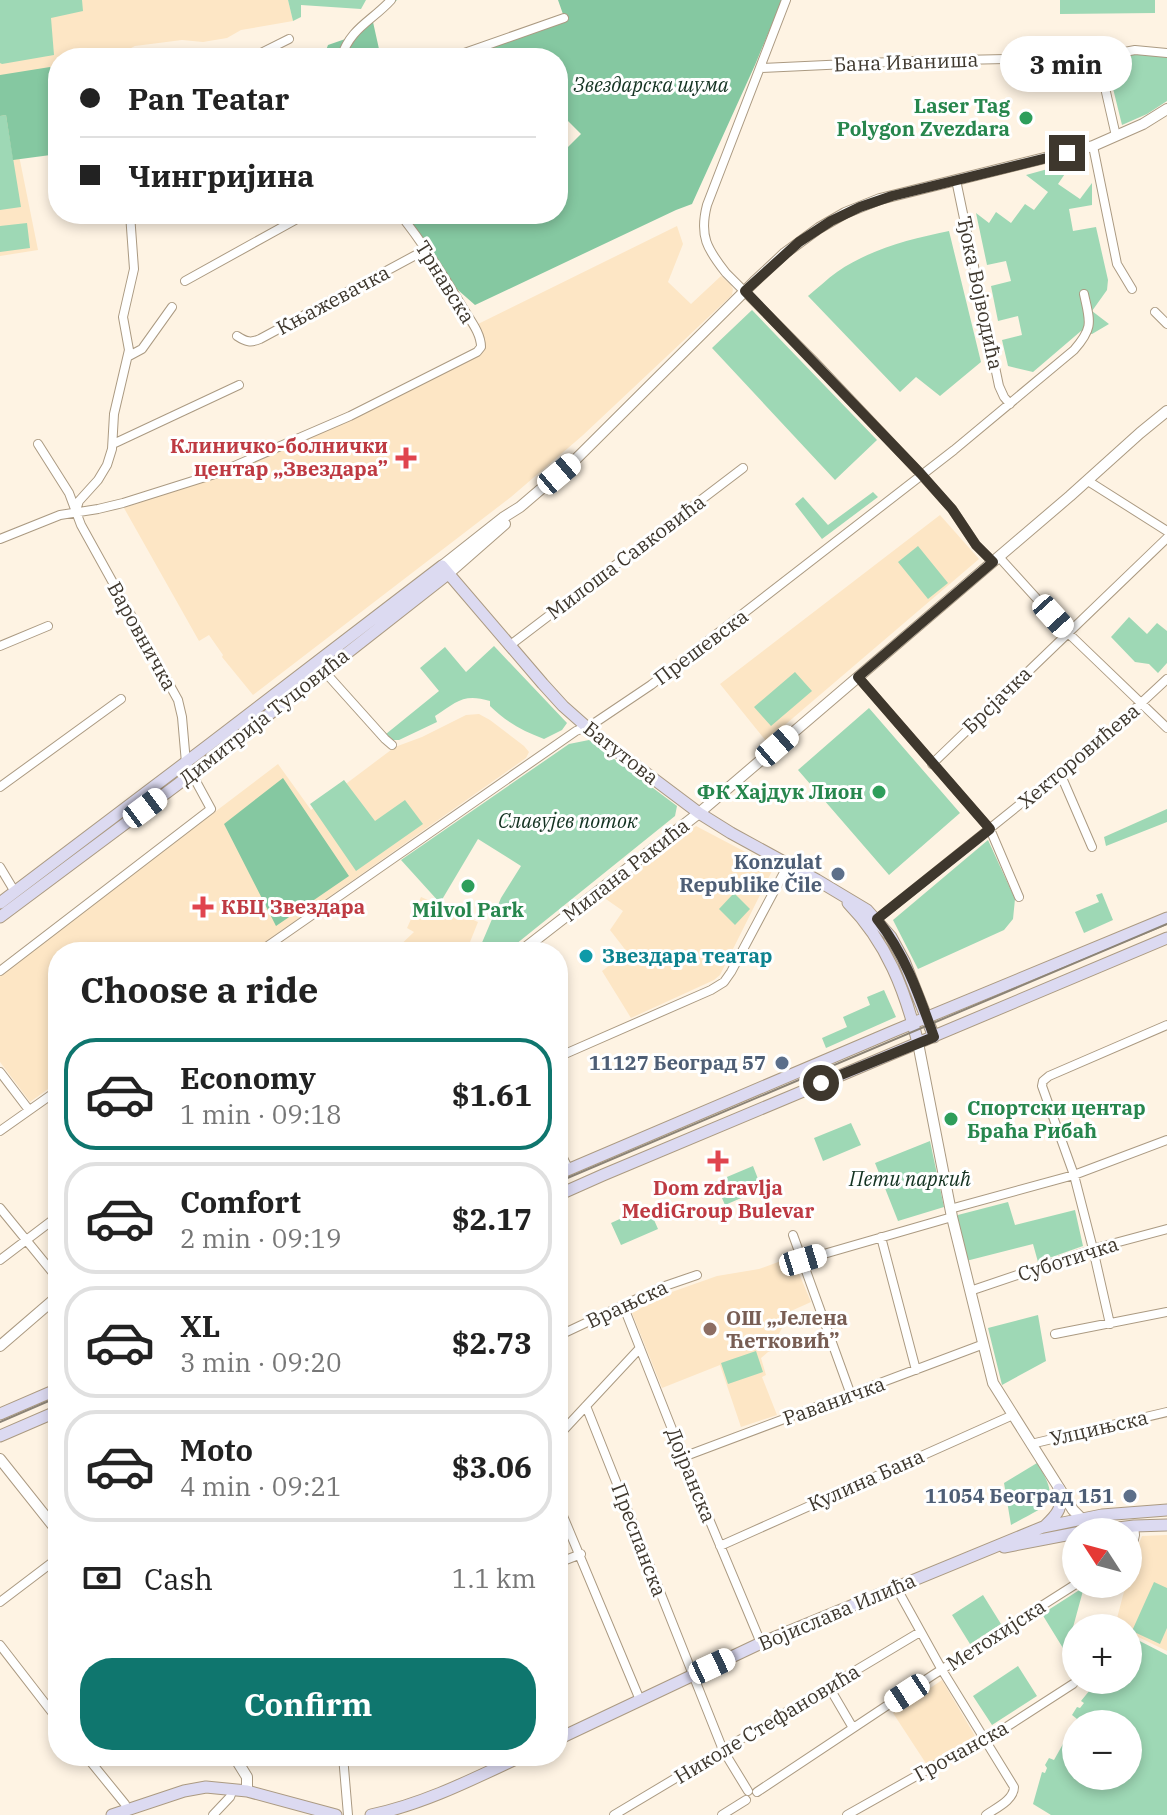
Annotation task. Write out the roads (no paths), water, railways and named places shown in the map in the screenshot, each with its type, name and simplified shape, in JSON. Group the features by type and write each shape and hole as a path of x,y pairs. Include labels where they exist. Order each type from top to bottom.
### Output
{"main road":[{"name":"Батутова","path":"445,570 509,646 586,727 699,813 839,893 877,919 904,961 934,1037"},
{"name":"Димитрија Туцовића","path":"0,917 191,775 324,671 445,570"},
{"name":"Димитрија Туцовића","path":"0,903 445,570"},
{"name":"Батутова","path":"839,893 880,942 902,988 918,1043"},
{"path":"568,1170 1167,918"},
{"path":"568,1191 1167,938"},
{"path":"0,1414 48,1393"},
{"path":"0,1436 48,1415"},
{"path":"1043,1527 1059,1510 1059,1489"},
{"name":"Војислава Илића","path":"1080,1518 1167,1510"},
{"name":"Војислава Илића","path":"568,1734 761,1643 1043,1527 1062,1522"},
{"path":"1142,1526 1167,1525"},
{"name":"Војислава Илића","path":"988,1550 1062,1536"},
{"path":"371,1815 392,1812 500,1766"},
{"path":"112,1815 193,1788 206,1787 247,1791 336,1815"}],"street":[{"path":"345,48 357,30 391,0"},
{"path":"786,0 707,205 703,225 708,249 726,273 921,474 952,509 976,545 996,560 1167,728"},
{"path":"478,48 564,18"},
{"path":"271,48 289,39"},
{"name":"Бана Иваниша","path":"761,68 1098,57 1135,50 1167,53"},
{"path":"1098,57 1116,136"},
{"name":"Димитрија Туцовића","path":"445,570 603,434 745,291 799,242 838,217 880,199 1093,146 1143,124 1167,109"},
{"path":"1093,146 1117,264 1132,289"},
{"name":"Ђока Војводића","path":"956,180 999,386 1010,404"},
{"path":"0,539 52,517 76,511 79,501 107,465 113,444 114,414 129,356 123,317 134,269 131,224"},
{"path":"185,281 288,224"},
{"name":"Трнавска","path":"76,511 123,503 218,473 371,406 477,352 481,341 427,249 408,224"},
{"name":"Књажевачка","path":"237,336 252,342 260,339 427,249"},
{"name":"Прешевска","path":"273,942 576,731 651,685 1010,404 1083,339 1090,322 1084,294"},
{"path":"129,356 142,349 172,307"},
{"path":"1155,312 1167,324"},
{"path":"113,444 239,385"},
{"name":"Милана Ракића","path":"533,942 699,813 1167,411"},
{"name":"Варовничка","path":"0,971 211,809 186,763 178,700 81,525 69,493 38,444"},
{"name":"Милоша Савковића","path":"509,646 743,468"},
{"path":"1088,481 1167,531"},
{"name":"Брсјачка","path":"932,764 1167,538"},
{"path":"0,646 48,626"},
{"path":"324,671 392,745"},
{"path":"858,677 990,829 1019,897"},
{"name":"Хекторовићева","path":"877,919 1060,773 1167,679"},
{"path":"0,787 121,699"},
{"path":"1060,773 1092,847"},
{"path":"568,1053 724,982 788,865"},
{"path":"0,867 15,892"},
{"path":"1110,1324 1074,1175 1042,1086 1043,1081 1053,1074 1167,1025"},
{"path":"918,1043 951,1213 993,1383 1080,1518"},
{"path":"0,1072 29,1110"},
{"path":"0,1131 48,1097"},
{"path":"803,1260 1074,1175 1167,1140"},
{"path":"0,1208 48,1267"},
{"path":"0,1260 48,1223"},
{"name":"Суботичка","path":"970,1291 1093,1249 1167,1229"},
{"path":"793,1235 851,1395"},
{"path":"881,1237 916,1370"},
{"name":"Врањска","path":"568,1331 662,1287 697,1275"},
{"path":"0,1346 48,1305"},
{"name":"Дојранска","path":"623,1305 761,1643"},
{"path":"1055,1334 1167,1312"},
{"name":"Раваничка","path":"683,1457 984,1344"},
{"path":"568,1425 640,1348"},
{"name":"Преспанска","path":"586,1406 723,1750 750,1794"},
{"name":"Улцињска","path":"1031,1444 1167,1412"},
{"name":"Кулина Бана","path":"720,1546 1013,1415"},
{"path":"0,1459 48,1519"},
{"path":"568,1526 640,1700"},
{"path":"568,1559 581,1554"},
{"path":"0,1602 48,1566"},
{"path":"896,1587 942,1670 1014,1787 1010,1798 986,1815"},
{"name":"Метохијска","path":"722,1815 1062,1593"},
{"name":"Николе Стефановића","path":"614,1815 920,1632"},
{"path":"0,1645 48,1707"},
{"path":"829,1687 853,1728"},
{"name":"Грочанска","path":"847,1815 998,1733 1062,1691"},
{"path":"94,1766 127,1810"},
{"path":"240,1766 247,1777 247,1791"},
{"path":"344,1766 348,1815"},
{"path":"213,1815 230,1797 233,1789"}],"tram line":[{"path":"568,1178 1167,924"},
{"path":"0,1422 48,1401"}],"place":[{"name":"Laser Tag Polygon Zvezdara","path":"1026,118"},
{"name":"Клиничко-болнички центар „Звездара”","path":"406,458"},
{"name":"ФК Хајдук Лион","path":"879,792"},
{"name":"Konzulat Republike Čile","path":"838,874"},
{"name":"Milvol Park","path":"468,886"},
{"name":"КБЦ Звездара","path":"203,907"},
{"name":"Звездара театар","path":"586,956"},
{"name":"11127 Београд 57","path":"782,1063"},
{"name":"Спортски центар Браћа Рибаћ","path":"951,1119"},
{"name":"Dom zdravlja MediGroup Bulevar","path":"718,1161"},
{"name":"ОШ „Јелена Ћетковић”","path":"710,1329"},
{"name":"11054 Београд 151","path":"1130,1496"}],"park label":[{"name":"Звездарска шума","path":"651,85"},
{"name":"Славујев поток","path":"568,821"},
{"name":"Пети паркић","path":"910,1179"}]}
